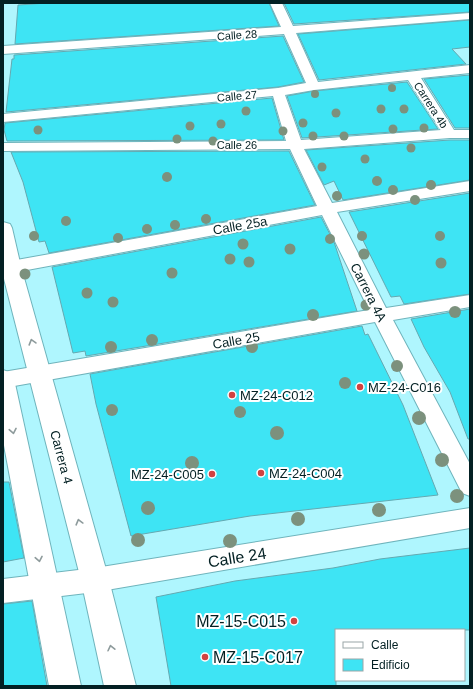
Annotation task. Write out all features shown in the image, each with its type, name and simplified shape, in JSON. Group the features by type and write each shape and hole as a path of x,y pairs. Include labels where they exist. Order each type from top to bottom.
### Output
{"main road":[{"name":"Carrera 4","path":"3,228 11,267 41,374 95,580 120,686"},
{"path":"3,380 65,686"}],"street":[{"path":"276,3 314,86"},
{"name":"Calle 28","path":"3,50 288,31 470,16"},
{"name":"Calle 27","path":"3,118 278,92 314,86 470,69"},
{"name":"Carrera 4b","path":"412,75 450,134"},
{"name":"Carrera 4A","path":"278,92 295,144 380,315 470,486"},
{"name":"Calle 26","path":"3,147 295,144 470,134"},
{"name":"Calle 25a","path":"11,267 327,209 470,186"},
{"name":"Calle 25","path":"3,380 380,315 470,301"},
{"name":"Calle 24","path":"3,592 95,580 470,518"}],"building":[{"path":"47,3 269,3 279,26 15,44 18,5"},
{"path":"284,3 470,3 470,12 294,24"},
{"path":"470,20 470,47 452,49 466,64 319,80 298,34"},
{"path":"283,36 304,82 278,87 6,112 12,59 14,59 14,55"},
{"path":"470,75 470,128 455,128 424,79"},
{"path":"407,82 438,129 302,138 287,96 314,91"},
{"path":"272,98 284,140 7,141 4,130 5,123"},
{"path":"450,140 470,140 470,180 343,200 334,181 324,185 306,150"},
{"path":"289,151 315,205 49,253 45,241 39,242 23,182 11,152"},
{"path":"470,193 470,294 404,304 400,296 391,297 349,212"},
{"path":"321,217 334,242 357,311 86,356 85,351 73,353 52,267"},
{"path":"470,309 470,439 468,439 450,392 424,347 411,319"},
{"path":"362,326 365,335 368,334 403,405 438,495 250,516 131,536 96,404 90,374"},
{"path":"3,482 9,482 24,558 3,562"},
{"path":"470,548 470,630 335,629 336,686 171,686 156,597 235,581 333,568 380,559"},
{"path":"32,601 47,686 3,686 3,604"}],"place":[{"name":"MZ-24-C016","path":"360,387"},
{"name":"MZ-24-C012","path":"232,395"},
{"name":"MZ-24-C004","path":"261,473"},
{"name":"MZ-24-C005","path":"212,474"},
{"name":"MZ-15-C015","path":"294,621"},
{"name":"MZ-15-C017","path":"205,657"}]}
